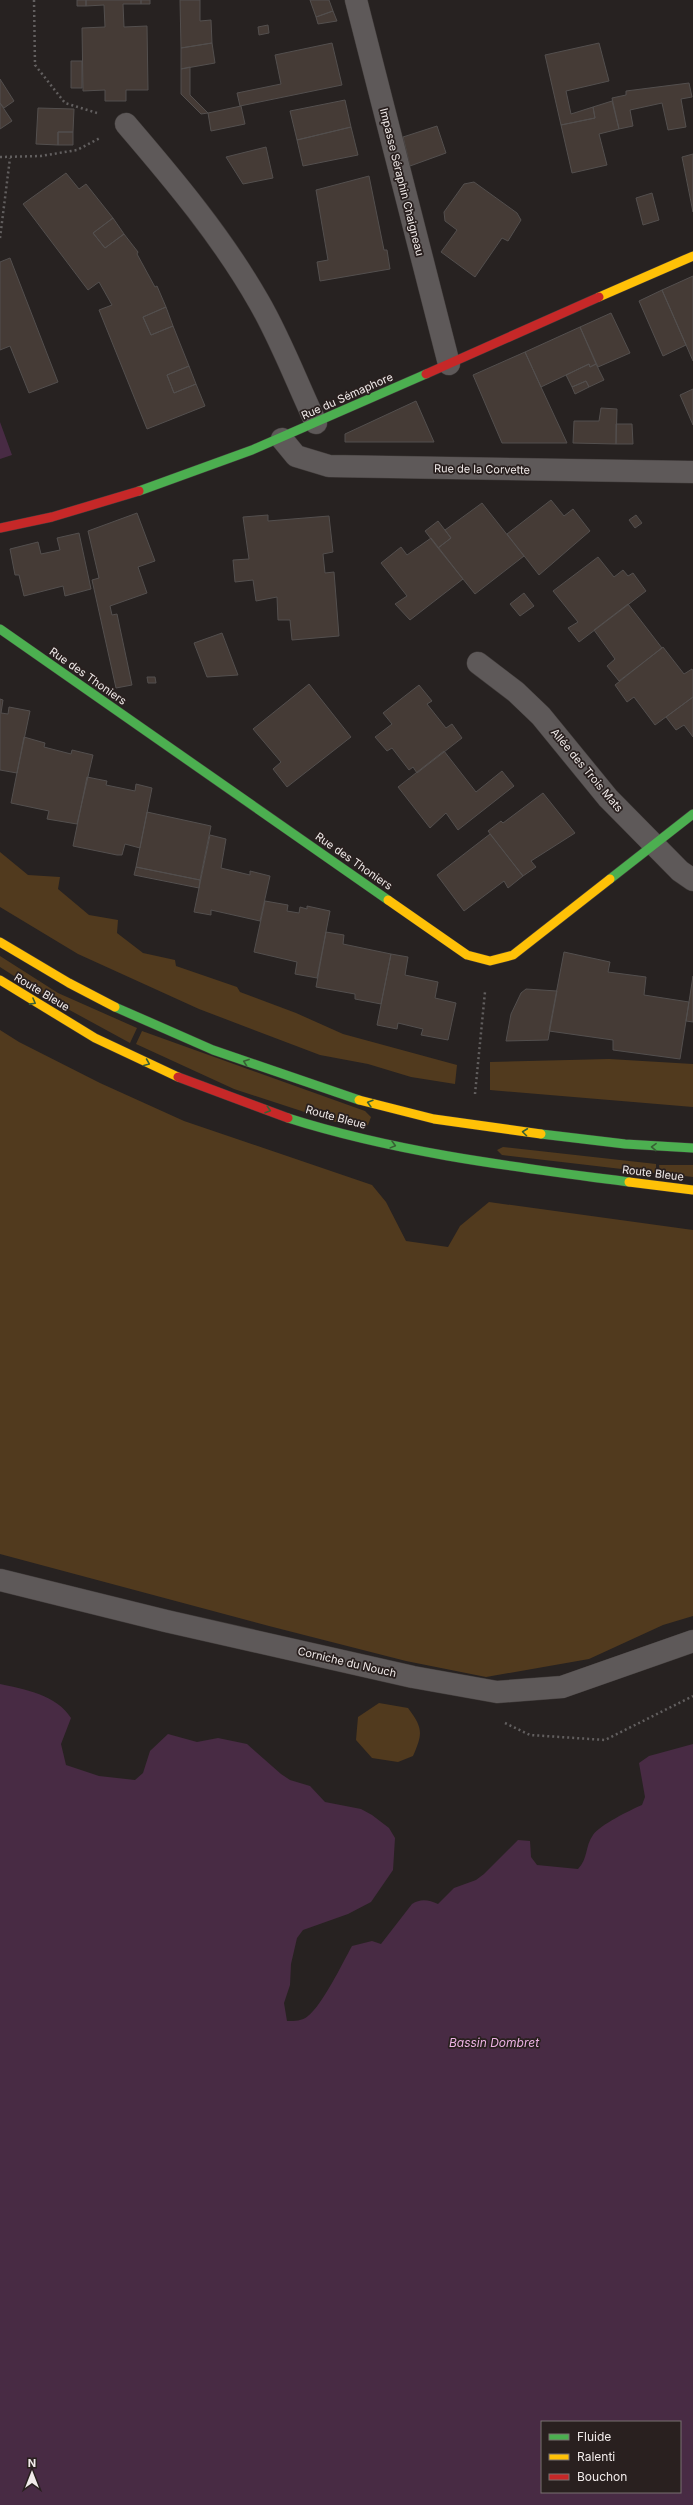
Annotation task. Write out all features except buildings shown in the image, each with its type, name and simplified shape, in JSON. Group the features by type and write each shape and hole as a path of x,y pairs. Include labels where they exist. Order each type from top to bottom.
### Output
{"street":[{"name":"Impasse Séraphin Chaigneau","path":"356,0 449,364"},
{"path":"126,124 177,183 221,242 255,296 316,423"},
{"name":"Rue du Sémaphore","path":"0,528 38,521 118,498 208,468 282,438 693,256"},
{"name":"Rue de la Corvette","path":"282,438 296,456 329,466 693,472"},
{"name":"Rue des Thoniers","path":"0,629 467,955 490,961 513,955 693,814"},
{"name":"Allée des Trois Mats","path":"478,663 516,692 541,716 608,798 680,871 693,880"},
{"name":"Route Bleue","path":"0,942 46,972 141,1021 212,1050 339,1094 414,1115 472,1126 647,1147 693,1148"},
{"name":"Route Bleue","path":"0,980 24,997 132,1056 224,1096 304,1121 409,1149 527,1169 693,1190"},
{"name":"Corniche du Nouch","path":"0,1580 166,1621 405,1675 497,1692 562,1687 693,1641"}],"path":[{"path":"34,0 34,65 65,103 126,124"},
{"path":"0,157 10,158 77,150 126,124"},
{"path":"0,238 10,158"},
{"path":"475,1095 490,961"},
{"path":"497,1692 506,1724 530,1735 605,1740 693,1696"}],"shaded area":[{"path":"0,852 28,875 60,877 58,889 89,915 118,920 117,933 143,953 175,960 176,966 237,987 240,992 296,1013 343,1034 457,1065 455,1084 411,1077 368,1064 320,1055 199,1009 78,954 0,907"},
{"path":"0,956 58,993 137,1028 130,1043 53,1001 0,967"},
{"path":"0,1030 19,1042 100,1083 184,1121 372,1185 386,1202 406,1241 448,1247 460,1226 489,1202 693,1230 693,1616 663,1625 589,1659 486,1677 406,1661 0,1554"},
{"path":"142,1031 365,1111 371,1117 368,1125 358,1128 234,1089 136,1044"},
{"path":"609,1059 693,1064 693,1107 490,1090 490,1062"},
{"path":"503,1147 656,1164 656,1173 502,1155 497,1150"},
{"path":"659,1165 693,1165 693,1177 660,1173"},
{"path":"379,1703 408,1708 417,1721 420,1736 413,1756 398,1762 372,1758 356,1740 358,1717"}],"water":[{"path":"0,422 12,455 0,459"},
{"name":"Bassin Dombret","path":"0,1684 19,1688 49,1698 65,1710 71,1718 61,1744 66,1765 99,1776 135,1780 143,1773 150,1751 168,1734 197,1742 218,1738 247,1744 290,1780 310,1786 325,1802 361,1809 372,1815 389,1828 395,1838 393,1870 371,1902 348,1914 303,1930 297,1938 291,1964 290,1985 284,2003 287,2021 303,2019 314,2010 332,1983 352,1946 372,1941 381,1944 412,1904 425,1900 438,1904 454,1888 476,1880 484,1874 518,1840 530,1841 531,1857 537,1865 578,1869 583,1861 590,1839 597,1831 616,1818 642,1805 645,1797 639,1763 649,1756 693,1744 693,2505 0,2505"}],"traffic: fast":[{"path":"139,491 252,450 426,374"},
{"path":"0,629 388,900"},
{"path":"610,879 693,814"},
{"path":"115,1007 213,1050 359,1100"},
{"path":"288,1118 372,1141 414,1150 543,1171 629,1182"},
{"path":"541,1134 625,1144 693,1148"}],"traffic: slow":[{"path":"599,297 693,256"},
{"path":"388,900 467,955 490,961 513,955 610,879"},
{"path":"0,942 69,983 115,1007"},
{"path":"0,980 95,1038 178,1077"},
{"path":"359,1100 434,1119 541,1134"},
{"path":"629,1182 693,1190"}],"traffic: jam":[{"path":"426,374 599,297"},
{"path":"0,528 52,517 139,491"},
{"path":"178,1077 288,1118"}]}
